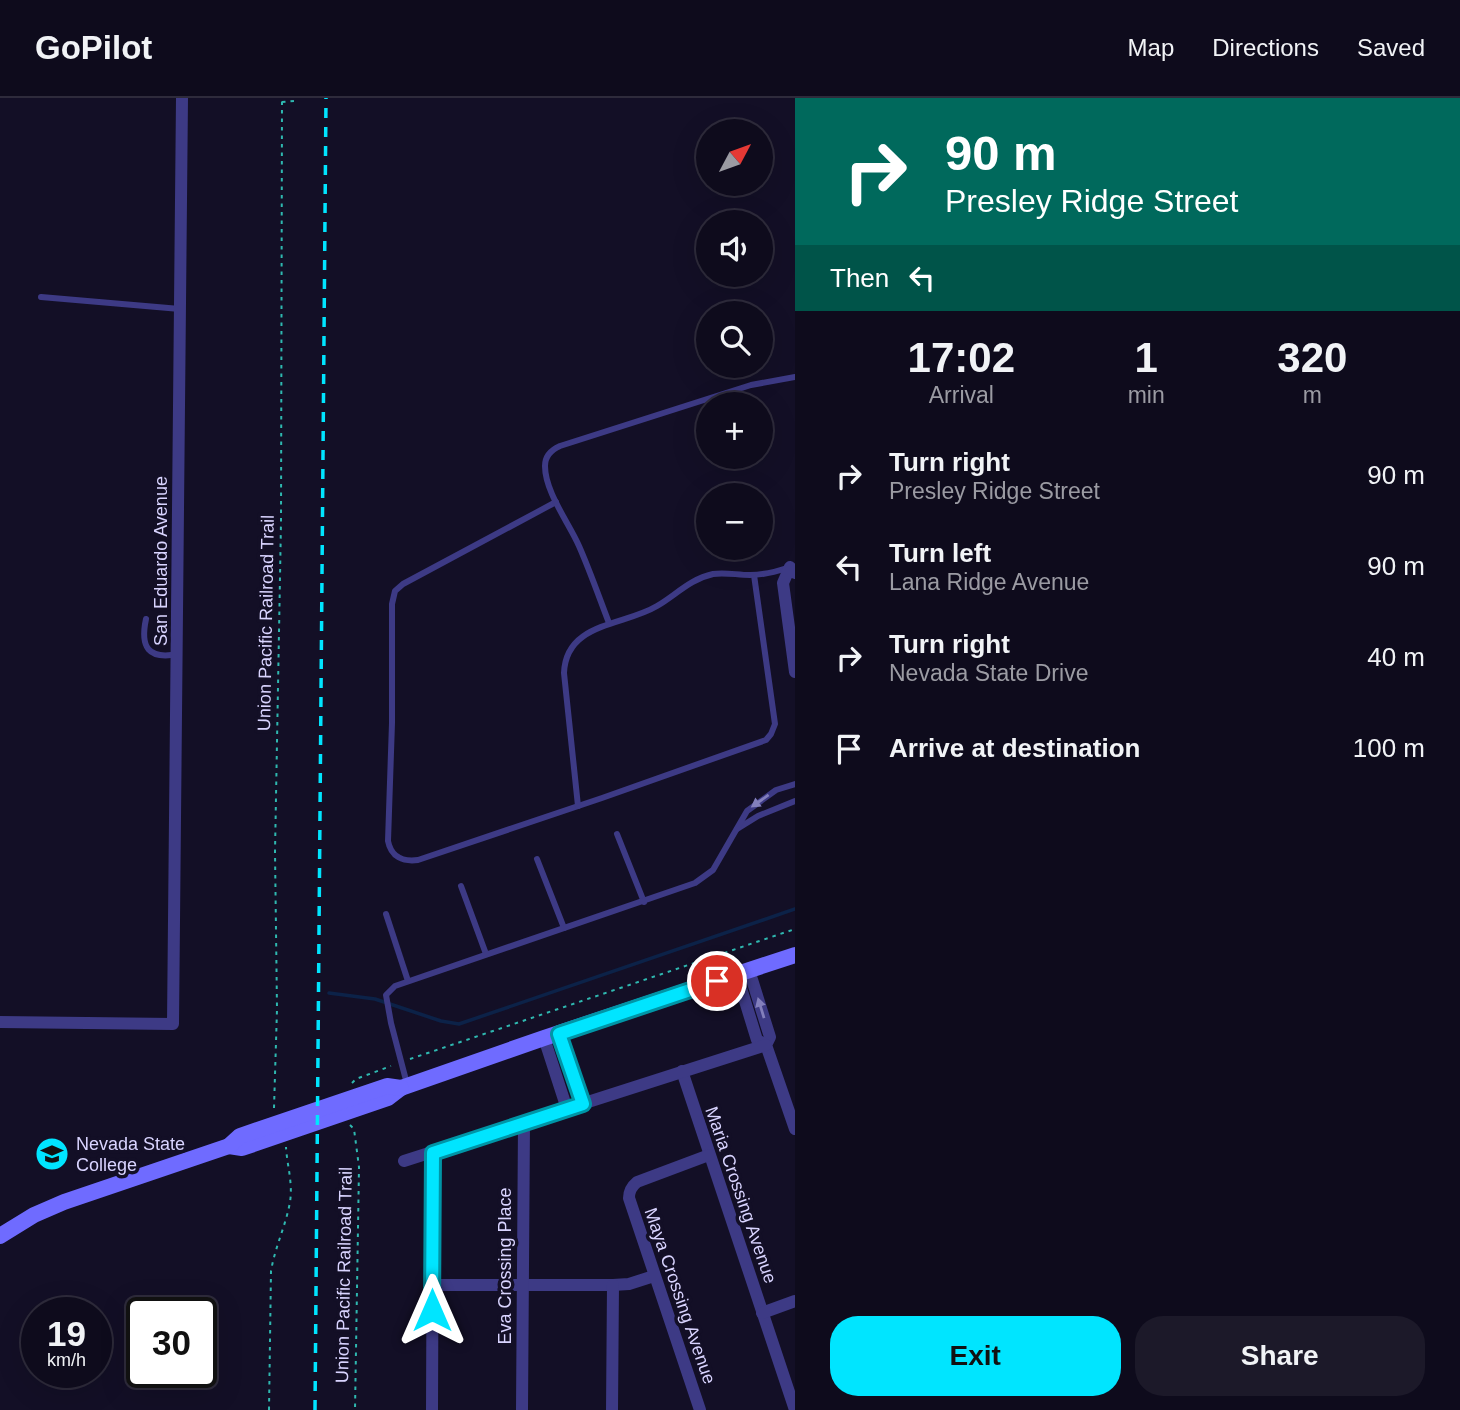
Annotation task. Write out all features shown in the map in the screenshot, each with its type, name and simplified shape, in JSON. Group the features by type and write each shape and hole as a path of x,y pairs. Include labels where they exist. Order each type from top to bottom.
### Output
{"street":[{"name":"San Eduardo Avenue","path":"0,1022 173,1024 182,98"},
{"path":"793,568 783,583 795,672"},
{"path":"0,1236 34,1215 64,1202 229,1146 242,1148 280,1129 388,1098 405,1087 795,955"},
{"path":"743,972 770,1037 766,1045 795,1129"},
{"path":"551,1036 576,1084 583,1104"},
{"path":"551,1036 567,1109"},
{"path":"404,1161 766,1045"},
{"name":"Maria Crossing Avenue","path":"681,1072 795,1410"},
{"name":"Eva Crossing Place","path":"522,1410 524,1123"},
{"path":"432,1410 433,1153"},
{"name":"Maya Crossing Avenue","path":"700,1410 654,1276 629,1192 637,1182 709,1155"},
{"path":"433,1285 613,1285 629,1284 654,1276"},
{"path":"612,1410 613,1285"},
{"path":"762,1313 795,1301"}],"lane":[{"path":"40,297 180,309"},
{"path":"609,623 578,543 556,502 545,468 546,458 554,449 724,393 762,382 795,377"},
{"path":"556,502 403,584 395,592 392,604 389,846 392,852 403,860 418,860 759,744 771,734 775,724 754,575"},
{"path":"578,806 565,661 577,642 586,634 609,623 647,612 684,586 704,577 724,573 754,575 793,568"},
{"path":"146,619 142,634 146,648 155,655 166,657 178,654"},
{"path":"405,1087 386,995 395,986 695,883 713,870 747,810 776,790 795,784"},
{"path":"735,830 758,816 795,801"},
{"path":"617,834 643,902"},
{"path":"537,859 564,928"},
{"path":"461,886 486,954"},
{"path":"386,914 408,981"},
{"path":"561,1090 576,1084"}],"path":[{"path":"282,100 294,102 297,98"},
{"name":"Union Pacific Railroad Trail","path":"270,1410 271,1271 274,1249 290,1201 292,1182 286,1161 287,1148 274,1112 277,1009 275,839 281,522 282,100"},
{"path":"356,1079 795,929"},
{"name":"Union Pacific Railroad Trail","path":"347,1125 354,1129 359,1167 355,1410"}],"waterway":[{"path":"329,993 375,999 441,1021 459,1024 795,909"}],"railway":[{"path":"315,1410 326,98"}],"place":[{"name":"Nevada State College","path":"52,1154"}],"route":[{"path":"432,1310 433,1153 583,1104 559,1034 717,981"}]}
